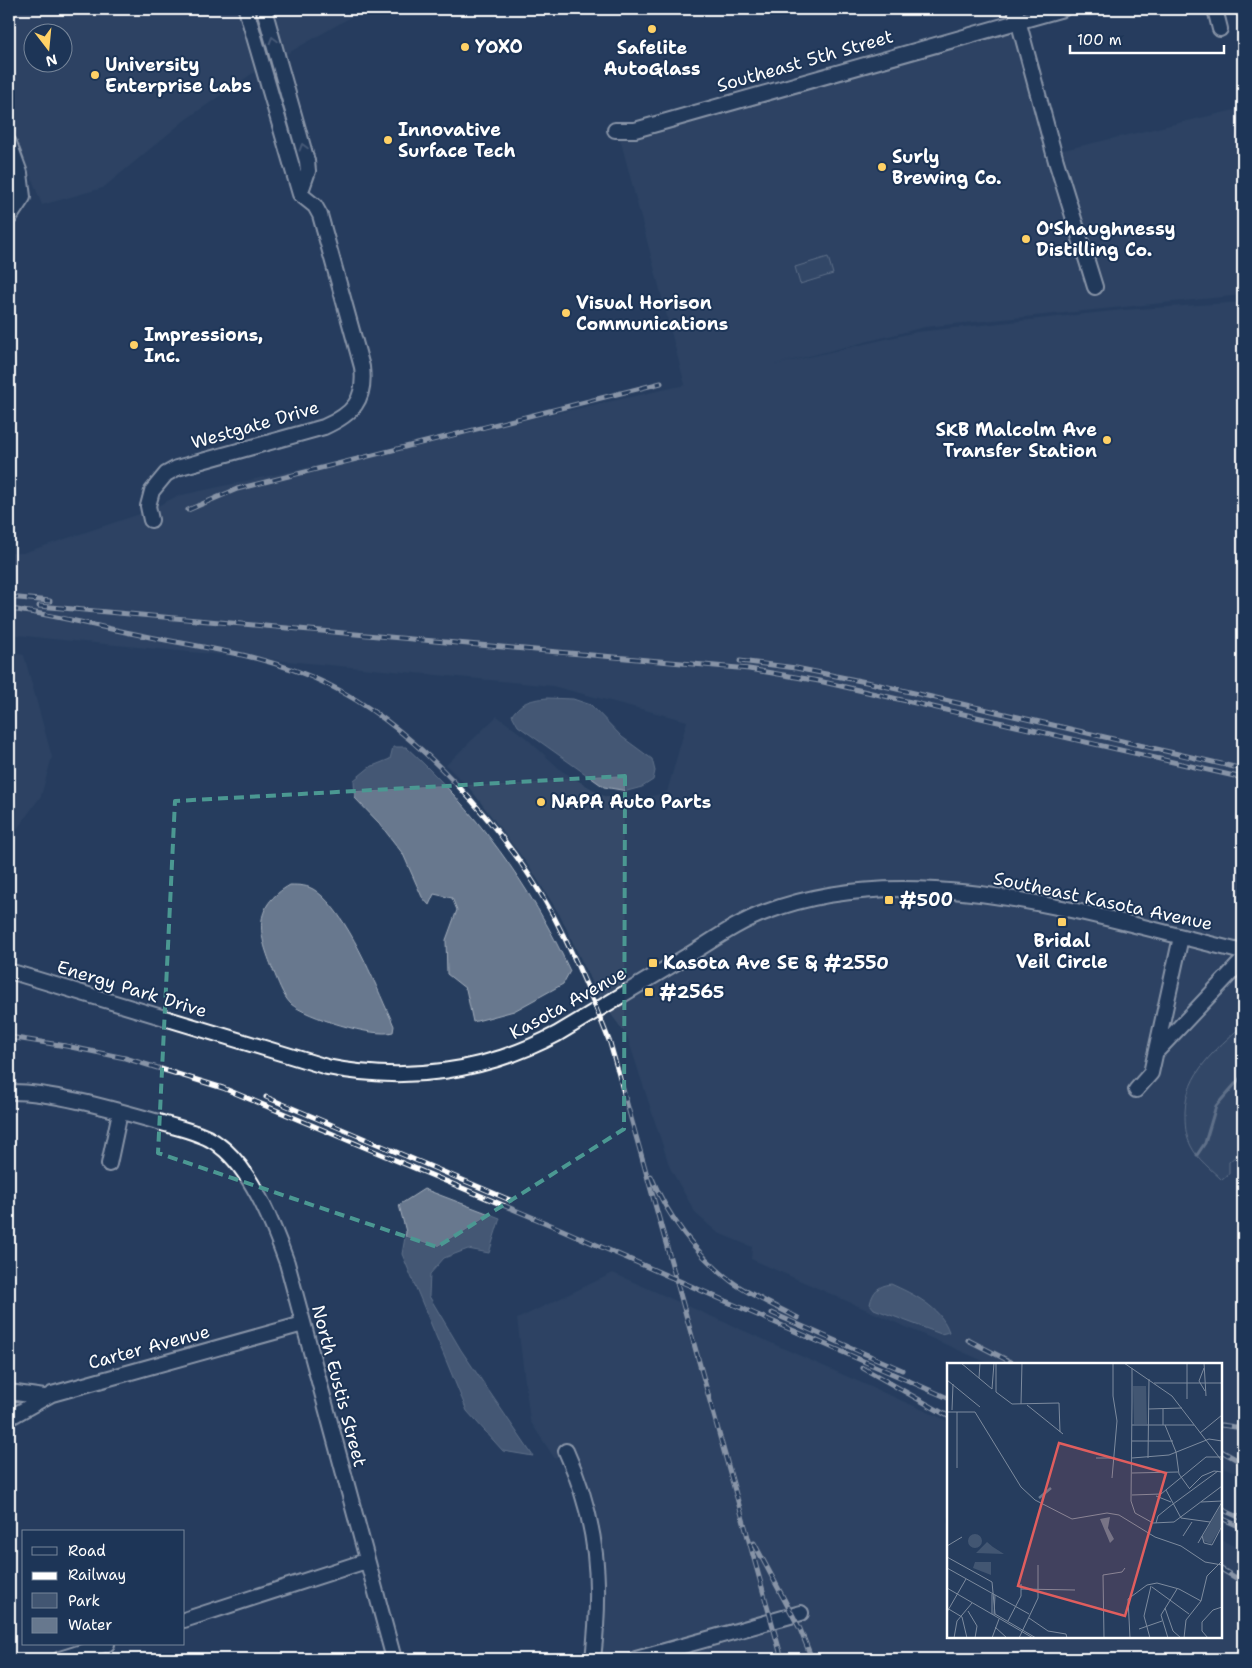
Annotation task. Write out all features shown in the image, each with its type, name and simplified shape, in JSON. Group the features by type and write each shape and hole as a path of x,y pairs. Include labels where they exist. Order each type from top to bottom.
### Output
{"street":[{"name":"Westgate Drive","path":"150,520 148,506 152,491 166,474 176,468 324,427 352,410 360,396 364,382 362,367 320,215 315,206 300,194 246,9"},
{"path":"264,9 307,161 308,171 300,194"},
{"name":"Southeast 5th Street","path":"615,130 635,130 1017,15 1063,9"},
{"path":"1214,9 1220,29"},
{"path":"1017,15 1056,161 1095,287"},
{"path":"9,143 23,184 23,197 9,218"},
{"name":"Southeast Kasota Avenue","path":"834,895 903,890 982,894 1032,902 1243,952"},
{"name":"Kasota Avenue","path":"244,1044 327,1067 359,1073 414,1075 482,1064 541,1042 752,918 799,901 834,895"},
{"path":"1136,1090 1151,1073 1181,937"},
{"path":"1157,1051 1243,960"},
{"name":"Energy Park Drive","path":"9,970 244,1044"},
{"path":"9,1092 40,1095 120,1112 109,1164"},
{"name":"North Eustis Street","path":"120,1112 212,1140 227,1152 242,1170 267,1216 287,1263 394,1659"},
{"name":"Carter Avenue","path":"9,1418 44,1397 303,1324"},
{"path":"9,1392 44,1397"},
{"path":"566,1451 582,1490 595,1540 597,1603 593,1659"},
{"path":"185,1620 366,1561"},
{"path":"636,1659 801,1613"},
{"path":"60,1659 100,1646"}],"highlighted area":[{"path":"625,776 624,1129 437,1247 158,1153 175,801"}],"shaded area":[{"path":"9,9 365,9 250,75 185,120 103,188 42,205 9,120"},
{"path":"1012,28 1046,154 1243,108 1243,295 925,327 774,365 916,332 1122,310 1243,302 1243,1476 1222,1466 1222,1363 988,1363 751,1259 752,1247 718,1233 696,1214 670,1168 627,1036 599,998 561,917 531,869 472,791 446,765 497,716 525,737 562,771 604,796 622,800 644,798 667,792 687,721 552,686 9,634 9,553 23,553 146,512 177,496 685,385 618,131"},
{"path":"9,652 24,655 52,757 41,796 9,840"},
{"path":"613,1273 947,1421 947,1638 1222,1638 1222,1540 1243,1550 1243,1659 600,1659 605,1563 601,1530 590,1489 576,1451 555,1459 530,1421 517,1319"}],"green space":[{"path":"828,257 833,274 800,284 795,267"},
{"path":"1243,1025 1243,1150 1229,1162 1229,1174 1222,1180 1201,1160 1189,1142 1186,1134 1185,1112 1191,1085 1204,1063"}],"water":[{"path":"547,698 573,699 591,705 622,737 652,759 655,771 653,780 642,787 627,791 604,787 518,726 512,715 519,707 532,701"},
{"path":"393,747 406,747 431,771 455,796 499,850 538,909 555,939 570,971 563,984 514,1011 473,1022 466,989 447,974 446,940 457,910 452,898 434,894 429,905 422,897 403,854 379,823 355,798 354,780 370,767 390,759"},
{"path":"290,885 313,889 328,902 339,916 368,968 394,1026 393,1032 371,1032 325,1020 299,1009 291,1004 285,996 280,988 264,945 262,923 264,912 269,903 277,894"},
{"path":"424,1189 500,1218 489,1253 468,1249 444,1258 430,1274 429,1296 461,1350 533,1456 503,1451 467,1411 402,1254 406,1232 399,1205"},
{"path":"891,1284 917,1297 933,1308 940,1315 949,1332 941,1334 874,1309 870,1304 875,1292 883,1286"}],"waterway":[{"path":"1197,1155 1205,1143 1216,1106 1243,1075"}],"railway":[{"path":"188,510 237,489 661,383"},
{"path":"9,597 50,601"},
{"path":"39,606 749,669 819,681 1243,778"},
{"path":"9,609 240,654 306,674 327,684 360,703 393,726 425,753 456,783 510,849 553,915 583,978 610,1043 782,1659"},
{"path":"740,661 796,668 871,683 1243,769"},
{"path":"9,1037 125,1058 223,1088 558,1228 947,1398"},
{"path":"266,1097 510,1200"},
{"path":"651,1176 674,1220 695,1247 718,1271 755,1296 798,1318"},
{"path":"772,1313 902,1370"},
{"path":"968,1340 1013,1363"},
{"path":"863,1368 947,1415"},
{"path":"1222,1425 1243,1428"},
{"path":"1222,1452 1243,1463"},
{"path":"1222,1509 1243,1519"},
{"path":"1222,1518 1243,1528"},
{"path":"754,1543 800,1629 812,1659"},
{"path":"1222,1570 1243,1582"}],"place":[{"name":"Safelite AutoGlass","path":"652,29"},
{"name":"YOXO","path":"465,47"},
{"name":"University Enterprise Labs","path":"95,75"},
{"name":"Innovative Surface Tech","path":"388,140"},
{"name":"Surly Brewing Co.","path":"882,167"},
{"name":"O'Shaughnessy Distilling Co.","path":"1026,239"},
{"name":"Visual Horison Communications","path":"566,313"},
{"name":"Impressions, Inc.","path":"134,345"},
{"name":"SKB Malcolm Ave Transfer Station","path":"1107,440"},
{"name":"NAPA Auto Parts","path":"541,802"},
{"name":"#500","path":"889,900"},
{"name":"Bridal Veil Circle","path":"1062,922"},
{"name":"Kasota Ave SE & #2550","path":"653,963"},
{"name":"#2565","path":"649,992"}]}
